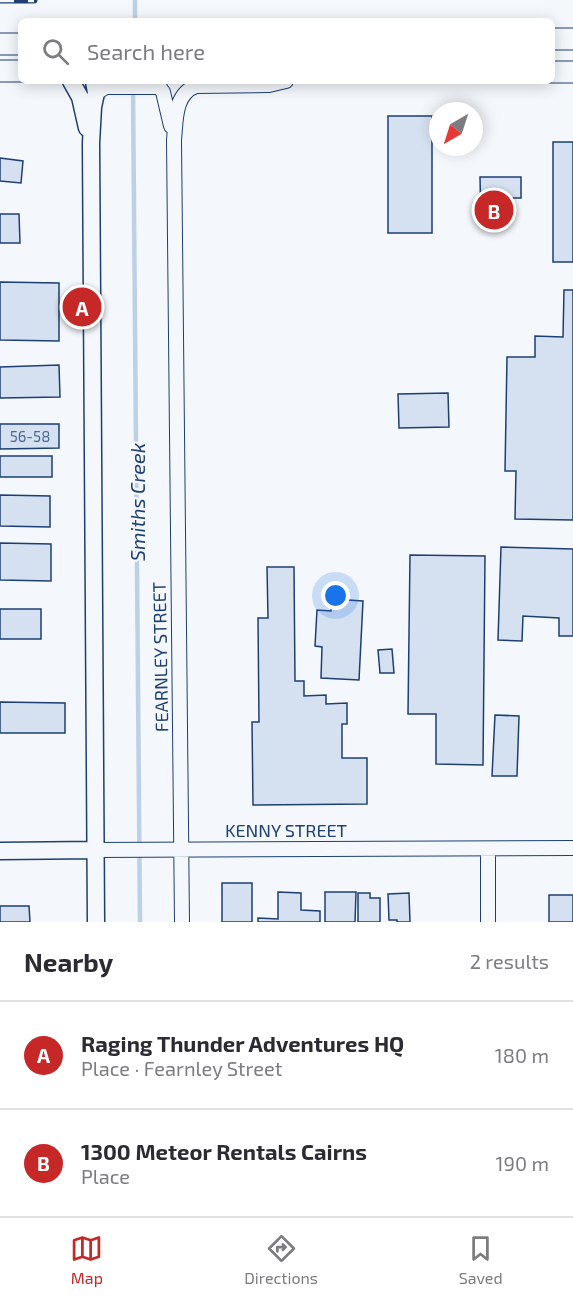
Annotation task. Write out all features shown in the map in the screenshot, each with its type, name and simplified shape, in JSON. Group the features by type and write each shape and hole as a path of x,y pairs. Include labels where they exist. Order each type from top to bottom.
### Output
{"highway":[{"path":"555,39 573,39"},
{"path":"0,44 18,44"},
{"path":"0,71 18,71"},
{"path":"555,72 573,72"}],"street":[{"path":"0,52 18,52"},
{"path":"73,84 80,97 91,143"},
{"path":"96,922 91,143 93,107 95,87 157,84"},
{"name":"FEARNLEY STREET","path":"157,84 163,92 174,140"},
{"name":"FEARNLEY STREET","path":"182,922 174,140 178,104 186,91 191,88 273,84"},
{"name":"KENNY STREET","path":"0,851 573,848"},
{"path":"488,849 488,922"}],"building":[{"path":"388,116 429,116 429,156 432,156 432,233 388,233"},
{"path":"553,142 573,142 573,262 553,262"},
{"path":"0,158 23,161 21,183 0,181"},
{"path":"480,177 521,177 521,198 507,198 508,221 481,221"},
{"path":"0,214 19,214 20,243 0,243"},
{"path":"0,282 59,283 59,341 0,340"},
{"path":"564,290 573,290 573,520 515,519 516,471 505,471 507,357 535,357 535,336 563,337"},
{"path":"59,365 60,397 0,398 0,367"},
{"path":"448,393 449,427 399,428 398,394"},
{"path":"0,424 59,424 59,448 0,449"},
{"path":"0,456 52,456 52,477 0,477"},
{"path":"0,495 50,496 50,527 0,526"},
{"path":"0,543 51,544 51,581 0,580"},
{"path":"501,547 573,549 573,636 559,636 559,618 523,616 522,641 498,640"},
{"path":"410,555 485,556 483,765 436,764 436,714 408,714"},
{"path":"267,567 294,567 295,681 304,681 304,696 326,695 326,704 347,703 347,724 342,724 342,758 367,758 367,804 253,805 252,722 259,722 258,618 268,618"},
{"path":"332,599 363,601 359,680 321,678 322,647 315,646 317,610 331,611"},
{"path":"0,609 41,609 41,639 0,639"},
{"path":"392,649 394,673 380,673 378,650"},
{"path":"0,702 65,703 65,733 0,733"},
{"path":"495,715 519,716 517,776 492,776"},
{"path":"222,883 252,883 252,922 222,922"},
{"path":"278,892 301,893 301,910 320,911 320,922 258,922 258,918 278,919"},
{"path":"325,892 356,892 355,922 325,922"},
{"path":"358,893 370,893 370,898 380,898 380,922 358,922"},
{"path":"409,893 410,922 389,920 388,894"},
{"path":"549,895 573,895 573,922 549,922"},
{"path":"0,906 29,906 30,922 0,922"}],"waterway":[{"name":"Smiths Creek","path":"135,0 135,18"},
{"name":"Smiths Creek","path":"133,88 140,922"}],"railway":[{"path":"0,0 34,0"}],"place":[{"name":"1300 Meteor Rentals Cairns","path":"494,210"},
{"name":"Raging Thunder Adventures HQ","path":"82,307"}]}
